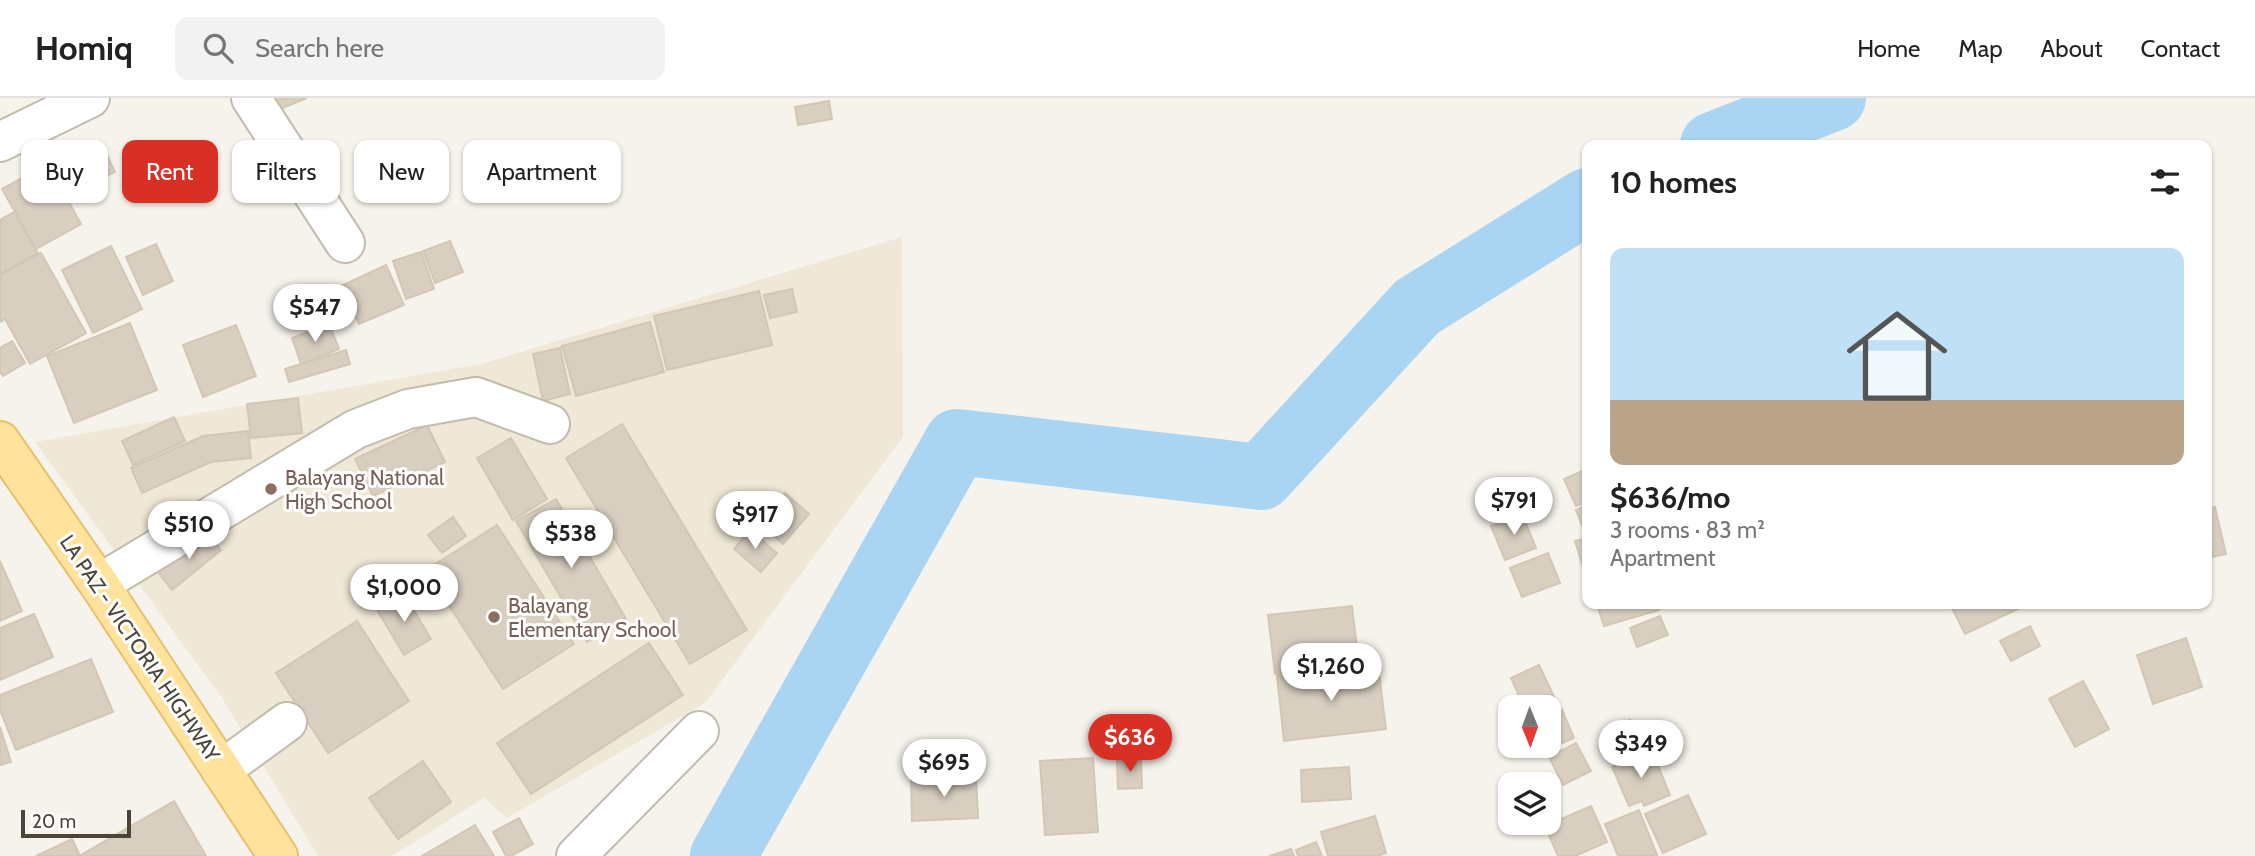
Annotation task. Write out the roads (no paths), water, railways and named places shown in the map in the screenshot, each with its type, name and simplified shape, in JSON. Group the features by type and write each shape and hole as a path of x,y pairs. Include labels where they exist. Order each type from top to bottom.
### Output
{"main road":[{"name":"LA PAZ - VICTORIA HIGHWAY","path":"0,441 99,584 278,856"}],"street":[{"path":"0,142 90,98"},
{"path":"251,98 345,243"},
{"path":"99,584 356,429 408,409 476,397 550,424"},
{"path":"221,770 287,722"},
{"path":"576,856 699,731"}],"waterway":[{"path":"1726,140 1833,98"},
{"path":"723,856 957,442 1261,477 1417,307 1582,204"}],"place":[{"name":"Balayang National High School","path":"271,489"},
{"name":"Balayang Elementary School","path":"494,617"}]}
